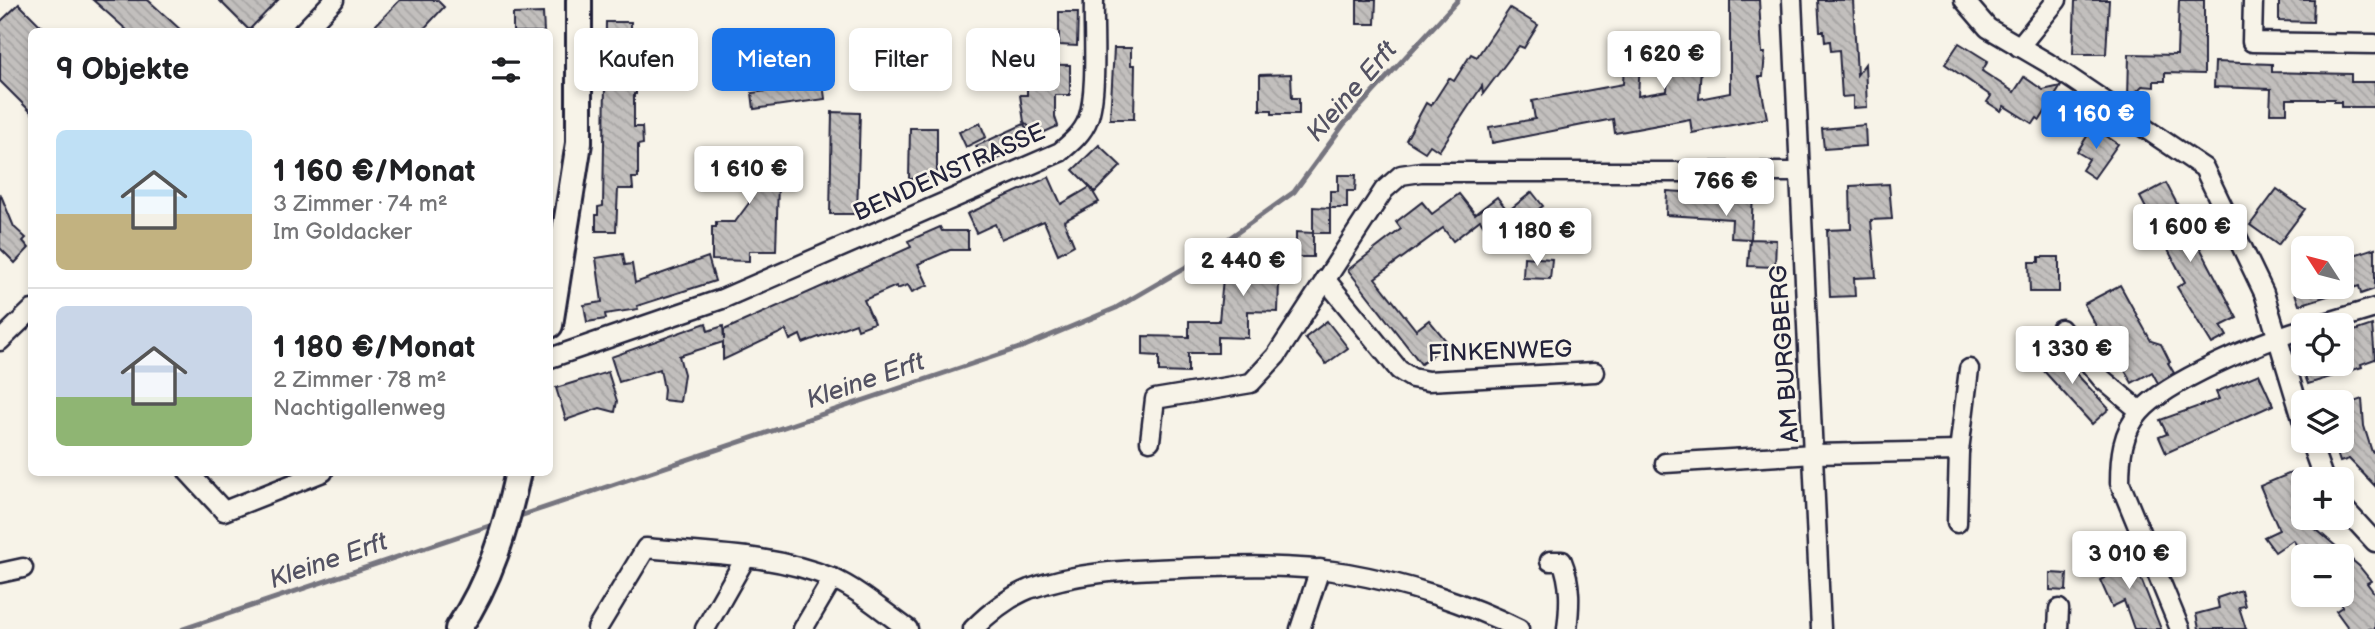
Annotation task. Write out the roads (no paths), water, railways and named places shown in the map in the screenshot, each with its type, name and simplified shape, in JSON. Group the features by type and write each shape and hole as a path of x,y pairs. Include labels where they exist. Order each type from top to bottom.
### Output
{"street":[{"path":"307,28 334,0"},
{"path":"553,307 579,143 579,0"},
{"name":"BENDENSTRASSE","path":"553,357 722,299 1060,152 1074,141 1088,120 1094,0"},
{"name":"AM BURGBERG","path":"1792,0 1807,371 1814,454 1821,629"},
{"path":"1964,0 1988,28 2204,168 2264,293 2293,390"},
{"path":"2019,47 2057,0"},
{"path":"2253,0 2252,43 2375,44"},
{"path":"1150,441 1155,399 1251,383 1276,356 1384,190 1401,175 1421,172 1798,172"},
{"name":"FINKENWEG","path":"1325,279 1399,370 1412,378 1428,381 1595,372"},
{"path":"2354,314 2375,308"},
{"path":"0,341 28,317"},
{"path":"2060,329 2102,379 2140,411"},
{"path":"2180,629 2120,483 2120,457 2126,433 2140,411 2167,390 2276,337 2291,333"},
{"path":"1957,523 1959,451 1969,369"},
{"path":"1814,454 1959,451"},
{"name":"AM BURGBERG","path":"1665,463 1814,454"},
{"path":"191,476 224,511 313,476"},
{"path":"458,629 487,579 510,510 517,476"},
{"path":"2354,519 2375,542"},
{"path":"597,629 646,548 746,557 792,566 833,579 908,629"},
{"path":"705,629 746,557"},
{"path":"1550,561 1562,561 1565,567 1570,592 1567,629"},
{"path":"973,629 984,617 1026,590 1057,580 1109,571 1266,565 1349,573 1480,611 1519,629"},
{"path":"0,573 23,568"},
{"path":"1300,629 1320,569"},
{"path":"803,629 833,579"},
{"path":"2058,629 2059,609"}],"waterway":[{"name":"Kleine Erft","path":"514,518 1025,346 1116,308 1200,259 1294,192 1344,124 1458,0"},
{"name":"Kleine Erft","path":"183,629 498,523"}]}
